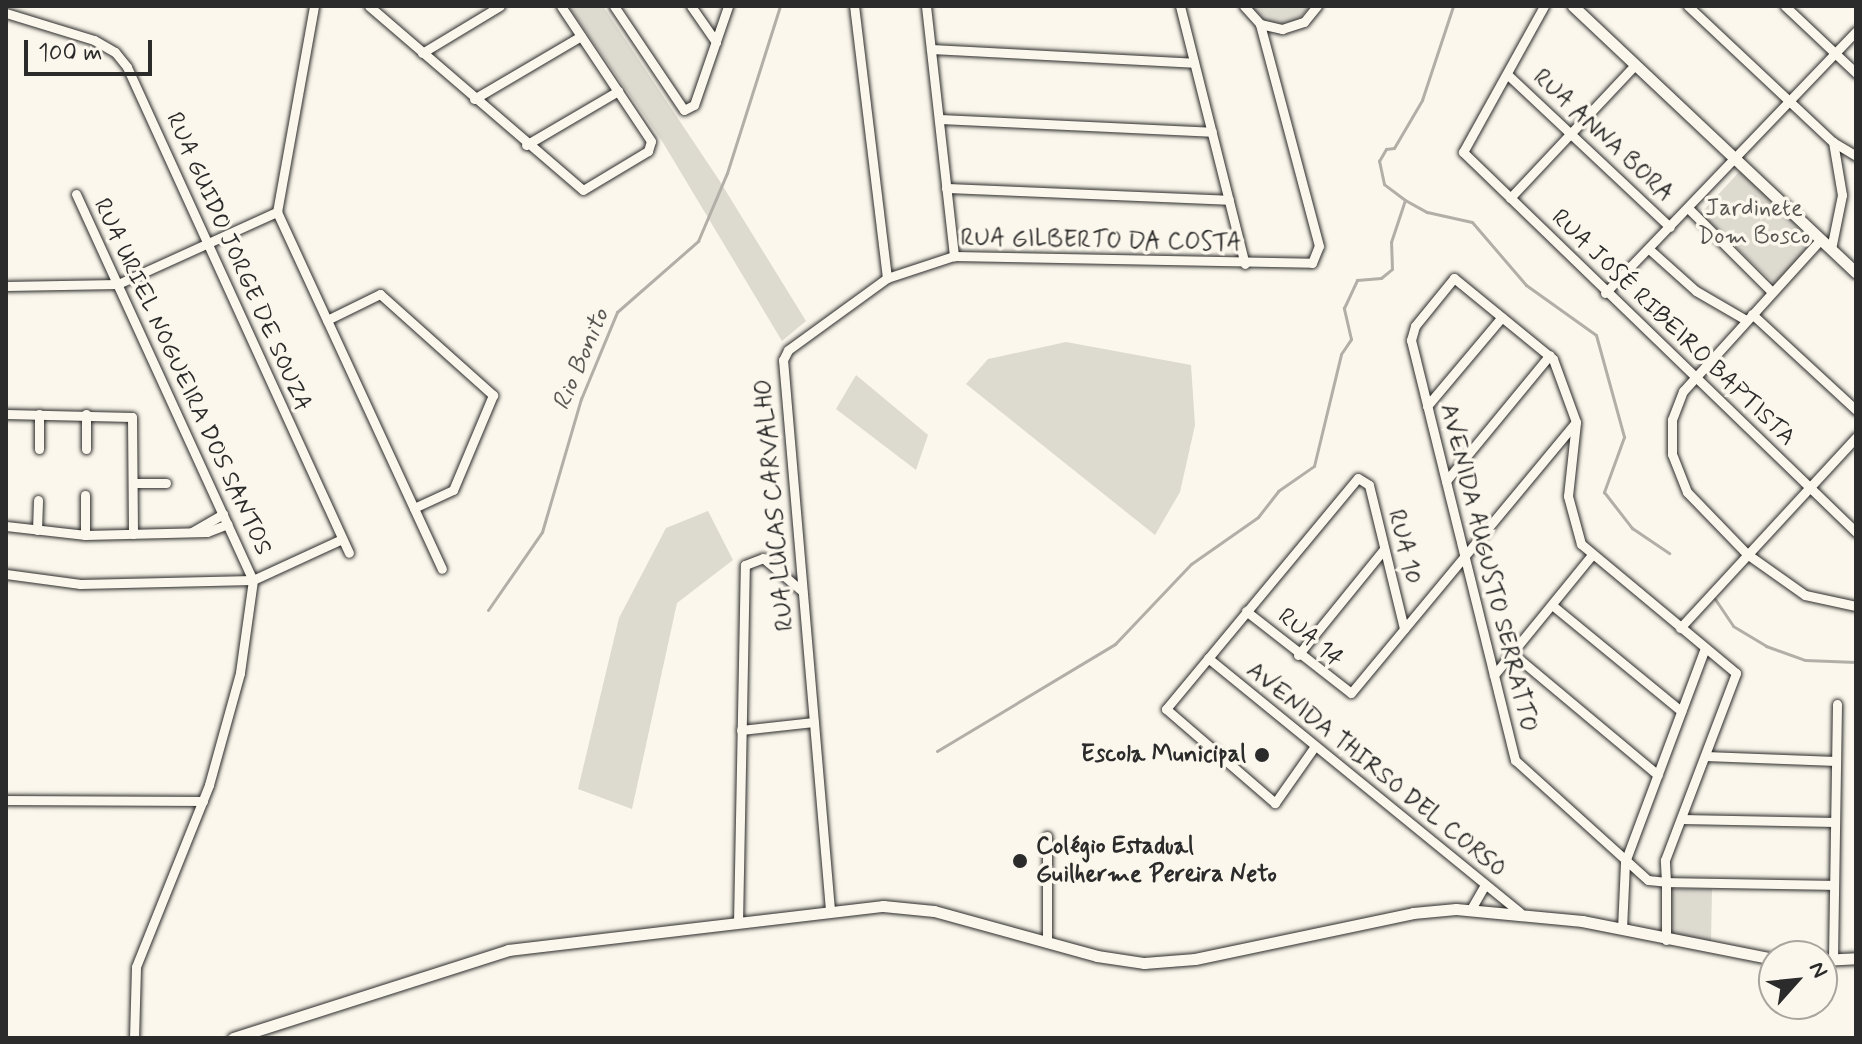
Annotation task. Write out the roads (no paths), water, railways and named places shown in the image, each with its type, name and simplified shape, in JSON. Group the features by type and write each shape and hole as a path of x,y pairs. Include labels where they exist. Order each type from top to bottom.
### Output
{"main road":[{"path":"1573,6 1856,273"},
{"path":"233,1038 494,953 830,910 917,908 1112,960 1178,962 1413,913 1471,909 1519,912 1758,956"}],"street":[{"path":"314,6 277,212 442,569"},
{"path":"369,6 579,190 651,145 561,6"},
{"path":"422,53 500,6"},
{"path":"614,6 684,110 694,105 728,6"},
{"path":"691,6 716,42"},
{"path":"854,6 887,278"},
{"path":"926,6 954,256"},
{"path":"1180,6 1245,264"},
{"path":"1244,6 1260,24 1294,27 1317,6"},
{"path":"1508,75 1544,6"},
{"path":"1688,6 1833,142 1856,157"},
{"path":"1785,6 1856,73"},
{"name":"RUA GUIDO JORGE DE SOUZA","path":"6,13 63,29 121,58 349,553"},
{"name":"RUA GILBERTO DA COSTA","path":"887,278 954,256 1303,266 1316,260 1319,246 1260,24"},
{"path":"1605,293 1856,31"},
{"path":"474,99 581,36"},
{"path":"931,49 1194,63"},
{"path":"1510,198 1635,65"},
{"name":"RUA ANNA BORA","path":"1508,75 1670,227"},
{"name":"RUA JOSÉ RIBEIRO BAPTISTA","path":"1508,75 1463,152 1605,293 1856,532"},
{"path":"526,145 618,91"},
{"path":"939,119 1212,132"},
{"path":"1833,142 1840,182"},
{"path":"1831,249 1840,215 1838,159 1846,154 1856,157"},
{"path":"946,188 1229,200"},
{"name":"RUA URIEL NOGUEIRA DOS SANTOS","path":"76,194 253,580 238,682 203,801 136,967 134,1038"},
{"path":"1688,208 1772,292"},
{"path":"6,286 118,284 277,212"},
{"path":"1821,239 1693,378 1672,420 1675,467 1687,492 1747,554 1805,595 1856,606"},
{"path":"1649,249 1696,291 1749,317 1856,410"},
{"name":"RUA LUCAS CARVALHO","path":"830,910 783,360 788,350 887,278"},
{"name":"AVENIDA AUGUSTO SERRATTO","path":"1502,317 1454,278 1411,335 1515,760 1625,862 1648,880 1666,882"},
{"path":"327,320 380,294 493,395 453,490 414,508"},
{"path":"1427,406 1502,317 1550,355 1576,422 1568,508 1576,535 1591,556 1736,673 1665,860 1666,940"},
{"path":"1446,481 1550,355"},
{"path":"6,414 132,417 133,534"},
{"path":"39,414 39,449"},
{"path":"86,414 86,449"},
{"path":"1404,629 1576,422"},
{"path":"1680,628 1856,437"},
{"name":"RUA 10","path":"1246,611 1361,478 1369,485 1404,629"},
{"path":"133,483 166,483"},
{"path":"85,495 85,535"},
{"path":"37,530 38,500"},
{"path":"6,526 85,535 133,534 192,532 226,519"},
{"path":"6,574 87,584 253,580 342,539"},
{"path":"1298,655 1384,549"},
{"path":"1494,675 1591,556"},
{"path":"738,923 744,575 751,559 767,560 802,591"},
{"path":"1552,605 1681,711"},
{"path":"1246,611 1166,709 1275,803 1315,746"},
{"name":"RUA 14","path":"1246,611 1348,694 1404,629"},
{"path":"1622,929 1625,862 1705,648"},
{"path":"1512,653 1658,775"},
{"name":"AVENIDA THIRSO DEL CORSO","path":"1208,658 1519,912"},
{"path":"1830,940 1834,885 1837,704"},
{"path":"741,730 814,722"},
{"path":"1705,756 1836,761"},
{"path":"6,800 203,801"},
{"path":"1681,819 1835,822"},
{"path":"1047,836 1047,942"},
{"path":"1666,882 1834,885"},
{"path":"1471,909 1485,885"}],"waterway":[{"name":"Rio Bonito","path":"488,610 542,532 581,399 617,312 698,241 727,173 780,6"},
{"path":"937,751 1115,644 1191,564 1258,517 1278,491 1314,466 1341,354 1351,339 1344,308 1357,280 1381,278 1392,269 1391,242 1405,200 1384,184 1379,161 1386,149 1394,148 1422,100 1453,6"},
{"path":"1405,200 1427,212 1472,222 1526,285 1596,335 1624,437 1604,492 1632,528 1669,553"},
{"path":"1715,599 1733,626 1766,646 1805,660 1856,662"}],"place":[{"name":"Escola Municipal","path":"1262,755"},
{"name":"Colégio Estadual Guilherme Pereira Neto","path":"1020,861"}],"park label":[{"name":"Jardinete Dom Bosco","path":"1754,223"}]}
